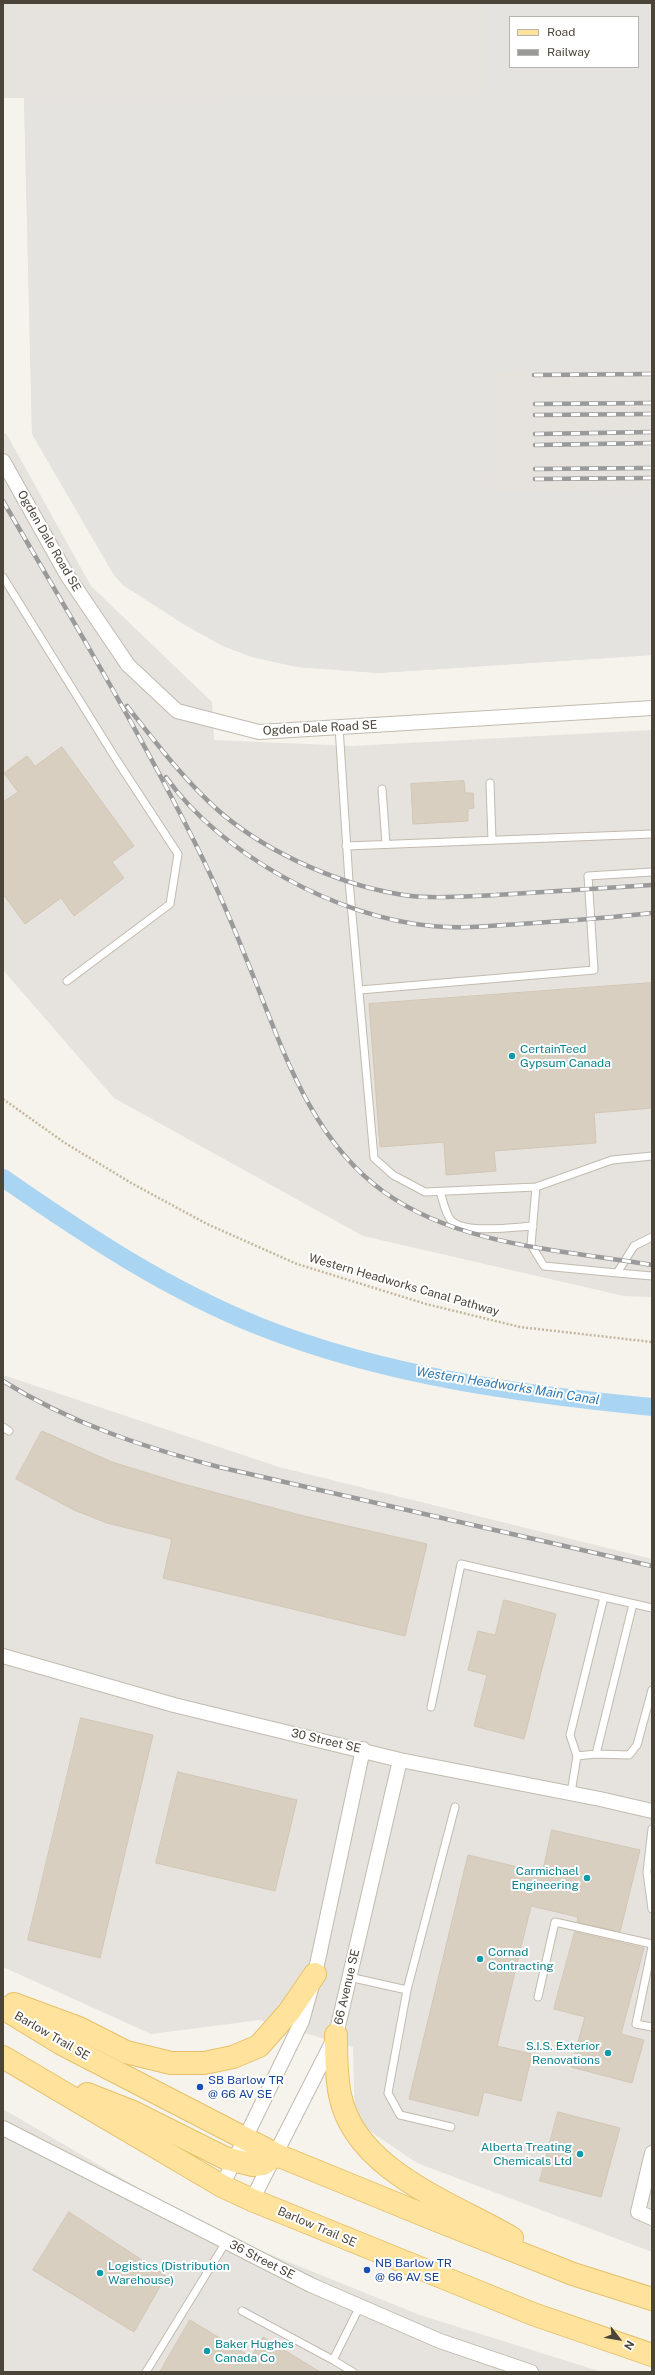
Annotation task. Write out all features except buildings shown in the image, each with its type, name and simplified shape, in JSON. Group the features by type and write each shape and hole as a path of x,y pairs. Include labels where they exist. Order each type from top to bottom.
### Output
{"main road":[{"path":"3,2000 79,2028 126,2052 171,2063 204,2064 233,2057 259,2046 289,2012 315,1974"},
{"name":"Barlow Trail SE","path":"3,2008 62,2044 244,2140 277,2155 436,2220 574,2274 652,2299"},
{"path":"336,2035 340,2096 358,2137 379,2159 418,2188 497,2229 574,2274"},
{"path":"11,2062 133,2112 225,2158 253,2165 264,2164 277,2155"},
{"name":"Barlow Trail SE","path":"11,2062 222,2186 252,2200 526,2311 652,2355"}],"street":[{"name":"Ogden Dale Road SE","path":"5,467 67,575 128,665 177,710 259,732 652,708"},
{"name":"30 Street SE","path":"3,1656 174,1705 363,1749 400,1760 571,1793 652,1811"},
{"path":"222,2186 302,2021 315,1974 363,1749"},
{"name":"66 Avenue SE","path":"252,2200 277,2155 336,2035 400,1760"},
{"name":"36 Street SE","path":"3,2128 311,2285 440,2341 531,2372"},
{"path":"652,2153 638,2212 652,2218"}],"lane":[{"path":"3,577 116,759 178,854 170,904 67,981"},
{"path":"339,727 346,846 374,1158 392,1176 425,1192 440,1192 536,1187 612,1160 652,1156"},
{"path":"490,783 492,840"},
{"path":"382,789 386,844"},
{"path":"346,846 652,834"},
{"path":"360,990 594,970 588,876 652,872"},
{"path":"536,1187 531,1245 544,1266 652,1276"},
{"path":"440,1192 450,1219 461,1226 482,1229 533,1226"},
{"path":"617,1273 634,1246 652,1237"},
{"path":"431,1707 461,1564 652,1608"},
{"path":"571,1793 577,1756 570,1736 604,1597"},
{"path":"596,1754 633,1604"},
{"path":"577,1756 596,1754 629,1755 637,1745 652,1690"},
{"path":"451,2127 400,2115 388,2093 407,1990 455,1807"},
{"path":"652,1829 647,1872 652,1909"},
{"path":"538,1997 555,1922 652,1946 636,2024 652,2027"},
{"path":"349,1977 407,1990"},
{"path":"146,2372 226,2242"},
{"path":"332,2360 360,2306"},
{"path":"242,2311 353,2372"}],"path":[{"name":"Western Headworks Canal Pathway","path":"3,1099 65,1143 133,1184 207,1224 297,1264 426,1304 520,1327 652,1342"}],"shaded area":[{"path":"3,3 652,3 652,655 378,673 297,667 252,657 223,646 185,625 123,585 114,575 32,434 24,98 3,98"},
{"path":"485,3 652,3 652,370 491,371 487,491 652,490 652,655 378,673 297,667 252,657 223,646 185,625 123,585 114,575 32,434 24,98 485,95"},
{"path":"6,433 91,586 212,702 214,740 352,746 652,730 652,1297 624,1296 363,1236 114,1098 3,970 3,435"},
{"path":"3,1375 279,1467 652,1559 652,2252 417,2163 355,2121 353,2047 260,2020 151,2034 3,1967"},
{"path":"3,2109 212,2231 420,2315 602,2372 3,2372"}],"waterway":[{"name":"Western Headworks Main Canal","path":"3,1178 96,1240 160,1279 261,1327 308,1344 404,1370 503,1389 652,1407"}],"railway":[{"path":"534,375 652,374"},
{"path":"535,404 652,403"},
{"path":"535,415 652,414"},
{"path":"535,434 652,432"},
{"path":"535,445 652,443"},
{"path":"535,469 652,468"},
{"path":"535,479 652,478"},
{"path":"3,501 104,674 175,805 206,865 241,946 290,1067 304,1095 338,1148 359,1171 384,1192 413,1210 445,1224 478,1235 548,1250 652,1265"},
{"path":"127,706 160,748 195,788 220,812 240,828 262,842 310,867 361,886 411,896 454,897 652,885"},
{"path":"166,777 189,805 217,832 249,856 284,877 321,896 358,910 396,920 432,926 454,927 553,922 652,913"},
{"path":"3,1381 54,1409 108,1432 163,1451 219,1467 652,1566"}],"place":[{"name":"CertainTeed Gypsum Canada","path":"512,1056"},
{"name":"Carmichael Engineering","path":"587,1878"},
{"name":"Cornad Contracting","path":"480,1959"},
{"name":"S.I.S. Exterior Renovations","path":"608,2053"},
{"name":"SB Barlow TR @ 66 AV SE","path":"200,2087"},
{"name":"Alberta Treating Chemicals Ltd","path":"580,2154"},
{"name":"NB Barlow TR @ 66 AV SE","path":"367,2270"},
{"name":"Logistics (Distribution Warehouse)","path":"100,2273"},
{"name":"Baker Hughes Canada Co","path":"207,2351"}]}
